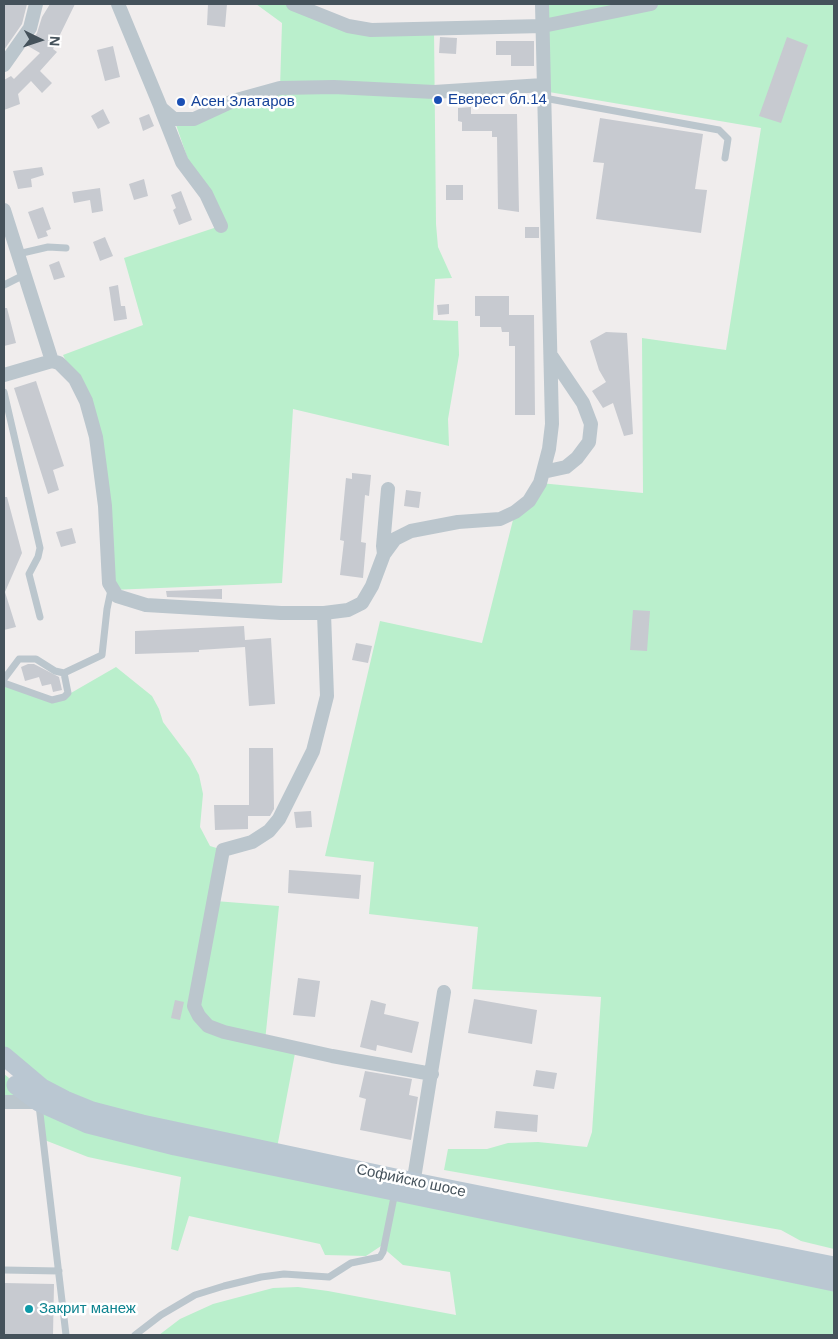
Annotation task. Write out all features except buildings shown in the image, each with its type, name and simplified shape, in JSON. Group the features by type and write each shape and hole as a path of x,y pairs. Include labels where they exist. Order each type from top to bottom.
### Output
{"main road":[{"name":"Софийско шосе","path":"4,1056 42,1088 92,1111 407,1190 834,1282"},
{"name":"Софийско шосе","path":"4,1074 39,1102 88,1124 175,1146 407,1190 834,1266"}],"street":[{"path":"4,65 30,28 36,4"},
{"path":"118,4 182,162 206,194 221,226"},
{"path":"293,4 348,26 371,30 543,26 650,4"},
{"path":"4,375 52,361 59,363 75,379 86,401 96,437 111,590 117,596 146,605 281,613 324,613 348,610 362,603 372,586 384,554 395,538 411,532 458,522 500,519 515,512 529,500 540,483 552,424 552,357 542,4"},
{"path":"160,108 174,119 194,119 233,101 280,88 334,87 434,92 543,92"},
{"path":"4,210 52,361"},
{"path":"543,472 566,467 577,458 589,442 591,424 583,403 552,357"},
{"path":"384,554 388,489"},
{"path":"324,613 327,696 313,751 279,819 269,831 252,842 224,850 194,1006 199,1016 208,1026 224,1032 332,1056 432,1074"},
{"path":"407,1190 432,1074 444,992"},
{"path":"4,1102 39,1102"}],"lane":[{"path":"543,92 720,130 728,138 725,158"},
{"path":"17,254 41,247 66,248"},
{"path":"4,286 24,275"},
{"path":"4,392 40,548 38,557 29,574 40,617"},
{"path":"4,679 19,659 36,659 54,672 64,673 102,655 106,609 111,590"},
{"path":"4,683 52,700 64,697 68,693 64,673"},
{"path":"39,1102 66,1335"},
{"path":"135,1335 161,1315 195,1295 261,1277 284,1274 329,1277 351,1263 380,1257 407,1190"},
{"path":"4,1270 60,1271"}],"green space":[{"path":"256,4 295,4 348,26 434,28 436,224 438,247 452,278 435,279 433,320 458,321 459,355 448,419 449,446 293,409 282,583 111,590 86,401 63,355 143,325 124,258 220,226 194,177 174,119 280,88 282,23"},
{"path":"542,4 834,4 834,1249 801,1241 781,1230 444,1170 448,1149 487,1149 508,1143 538,1142 587,1147 592,1132 601,997 472,989 478,927 369,914 374,862 325,856 380,621 482,643 515,512 540,483 643,493 642,338 726,350 761,128 543,91"},
{"path":"116,667 152,696 163,722 190,758 199,775 203,794 200,827 210,846 223,850 215,901 279,906 265,1041 296,1048 276,1153 92,1111 4,1056 4,683 52,700 64,697"},
{"path":"4,1074 39,1102 4,1102"},
{"path":"39,1102 834,1282 834,1335 159,1335 180,1319 213,1304 273,1288 298,1287 328,1291 456,1315 450,1272 403,1265 381,1246 366,1256 325,1255 320,1244 189,1216 178,1251 171,1249 181,1177 88,1157 42,1139"}],"place":[{"name":"Еверест бл.14","path":"438,100"},
{"name":"Асен Златаров","path":"181,102"},
{"name":"Закрит манеж","path":"29,1309"}]}
